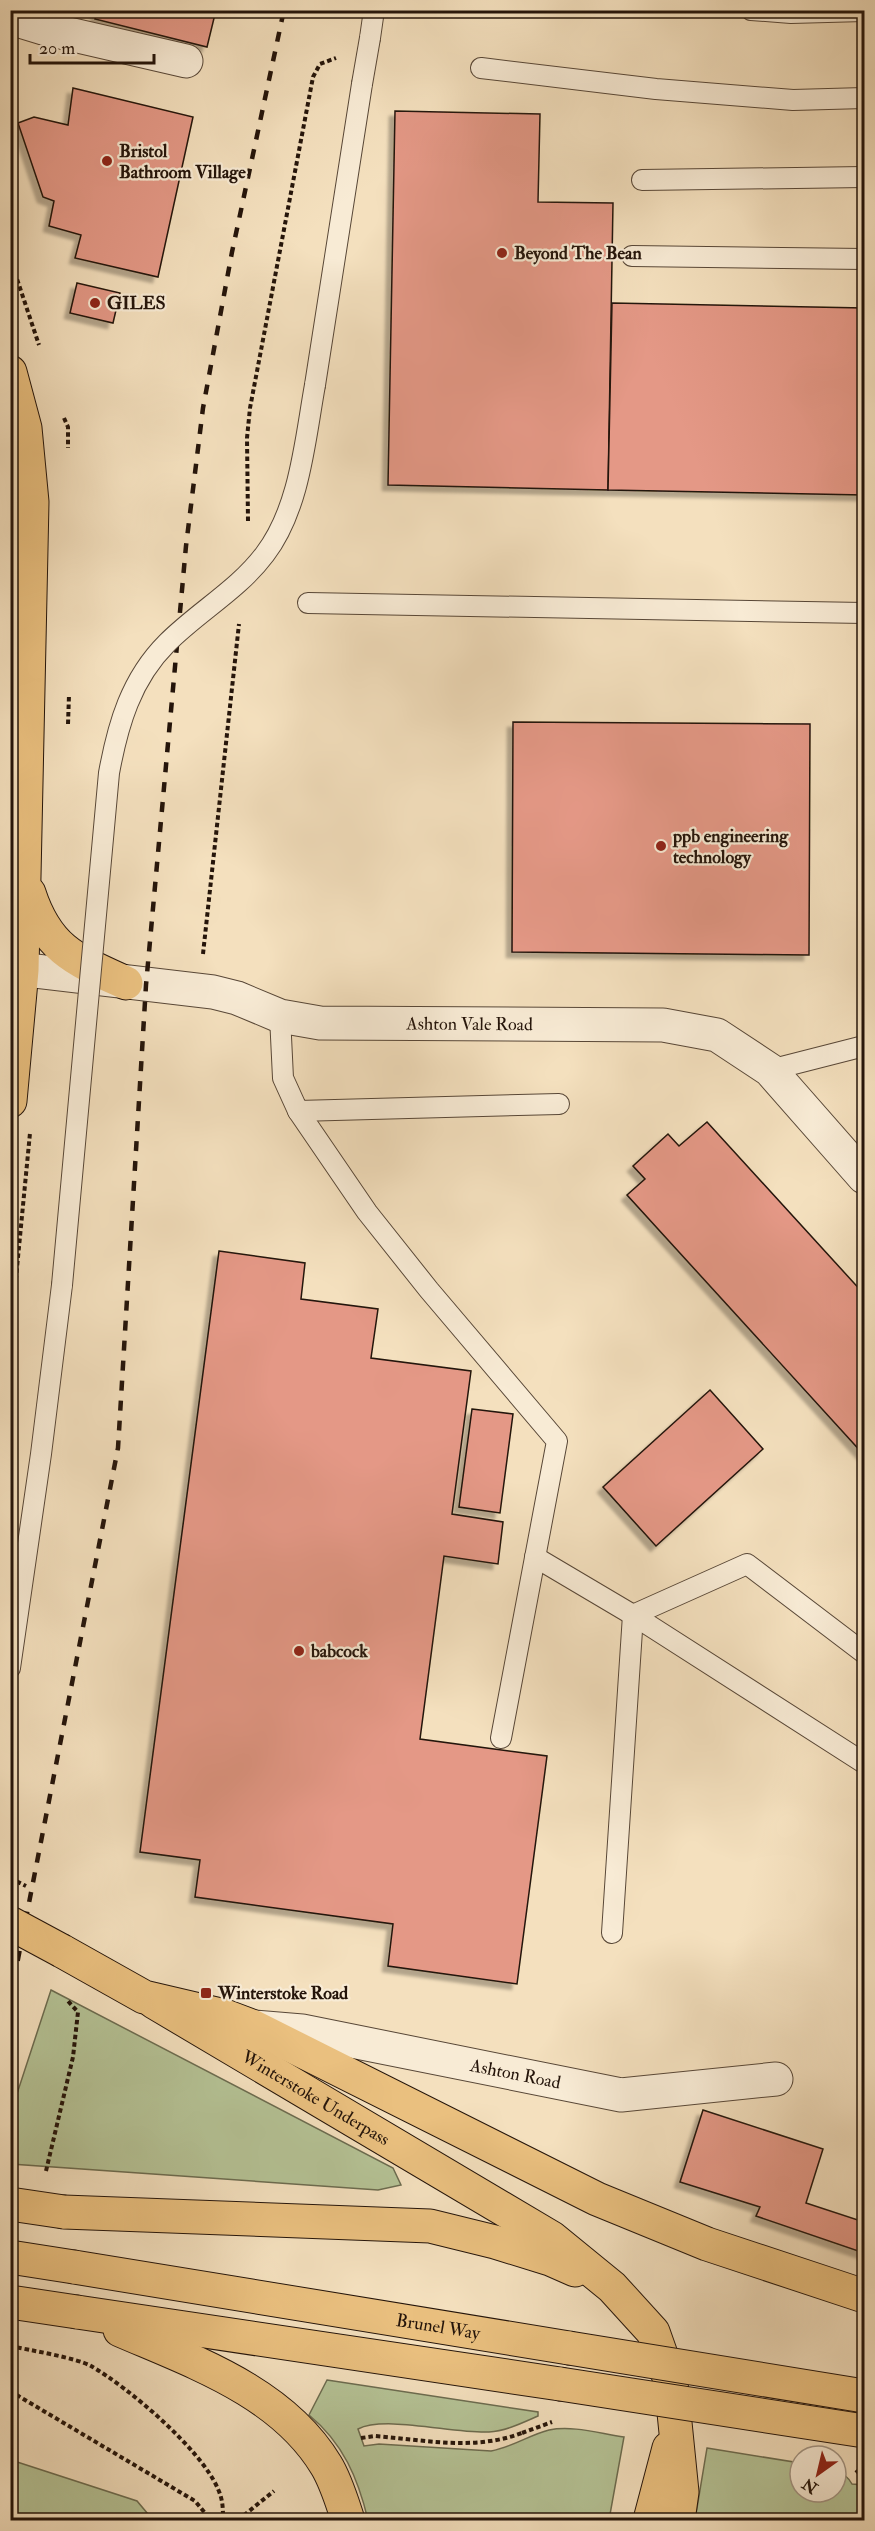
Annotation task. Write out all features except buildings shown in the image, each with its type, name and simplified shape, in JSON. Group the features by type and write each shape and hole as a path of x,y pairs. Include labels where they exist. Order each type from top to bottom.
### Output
{"main road":[{"path":"10,372 25,428 32,502 25,883 16,969 10,1101"},
{"path":"25,883 35,914 44,930 58,946 81,961 126,983"},
{"name":"Winterstoke Underpass","path":"10,1923 144,1997 552,2238 612,2287 653,2332 671,2383 682,2492 678,2520"},
{"path":"144,1997 225,2016 254,2027 597,2199 707,2244 864,2296"},
{"name":"Winterstoke Underpass","path":"10,2204 64,2212 430,2226 495,2242 550,2259 612,2287"},
{"name":"Brunel Way","path":"10,2257 864,2396"},
{"path":"10,2302 864,2431"},
{"path":"77,2312 240,2385 285,2417 308,2439 327,2466 348,2520"},
{"name":"Winterstoke Underpass","path":"650,2520 675,2426"}],"street":[{"path":"10,15 42,28 186,61"},
{"name":"Ashton Vale Road","path":"16,969 199,990 237,998 280,1016 320,1023 663,1025 717,1035 770,1070 864,1177"},
{"name":"Ashton Road","path":"254,2027 302,2031 621,2095 776,2079"}],"lane":[{"path":"10,1668 40,1465 62,1285 109,773 115,739 134,688 149,664 168,642 238,584 265,554 276,538 289,506 301,461 315,385 375,10"},
{"path":"751,10 791,13 864,11"},
{"path":"481,68 656,89 793,100 864,98"},
{"path":"642,180 864,177"},
{"path":"632,256 864,259"},
{"path":"308,603 864,613"},
{"path":"280,1016 283,1078 298,1111 368,1212 415,1273 557,1441 501,1738"},
{"path":"770,1070 864,1046"},
{"path":"298,1111 559,1104"},
{"path":"535,1557 633,1615 864,1763"},
{"path":"633,1615 747,1564 864,1653"},
{"path":"612,1933 633,1615"}],"path":[{"path":"248,524 247,438 250,408 314,77 320,64 345,56"},
{"path":"199,990 240,616"},
{"path":"10,1340 31,1128"},
{"path":"46,2172 73,2057 78,2012 64,1997"},
{"path":"10,2346 89,2364 158,2418 194,2452 210,2472 223,2502 223,2520"},
{"path":"10,2391 195,2501 211,2520"},
{"path":"361,2438 375,2436 486,2444 522,2433"},
{"path":"238,2520 274,2491"}],"green space":[{"path":"51,1990 393,2168 401,2185 378,2190 11,2164 11,2112"},
{"path":"327,2380 538,2412 538,2416 520,2424 489,2432 402,2424 370,2425 358,2429 364,2446 379,2444 491,2451 507,2447 542,2432 558,2429 577,2429 624,2437 609,2520 368,2520 348,2462 331,2437 309,2415"},
{"path":"707,2448 788,2461 788,2504 848,2504 848,2479 852,2484 864,2485 864,2520 695,2520"},
{"path":"11,2460 137,2501 153,2520 11,2520"}],"railway":[{"path":"10,2000 118,1448 146,985 186,546 203,408 232,252 284,10"}],"place":[{"name":"Bristol Bathroom Village","path":"107,161"},
{"name":"Beyond The Bean","path":"502,253"},
{"name":"GILES","path":"95,303"},
{"name":"ppb engineering technology","path":"661,846"},
{"name":"babcock","path":"299,1651"},
{"name":"Winterstoke Road","path":"206,1993"}]}
